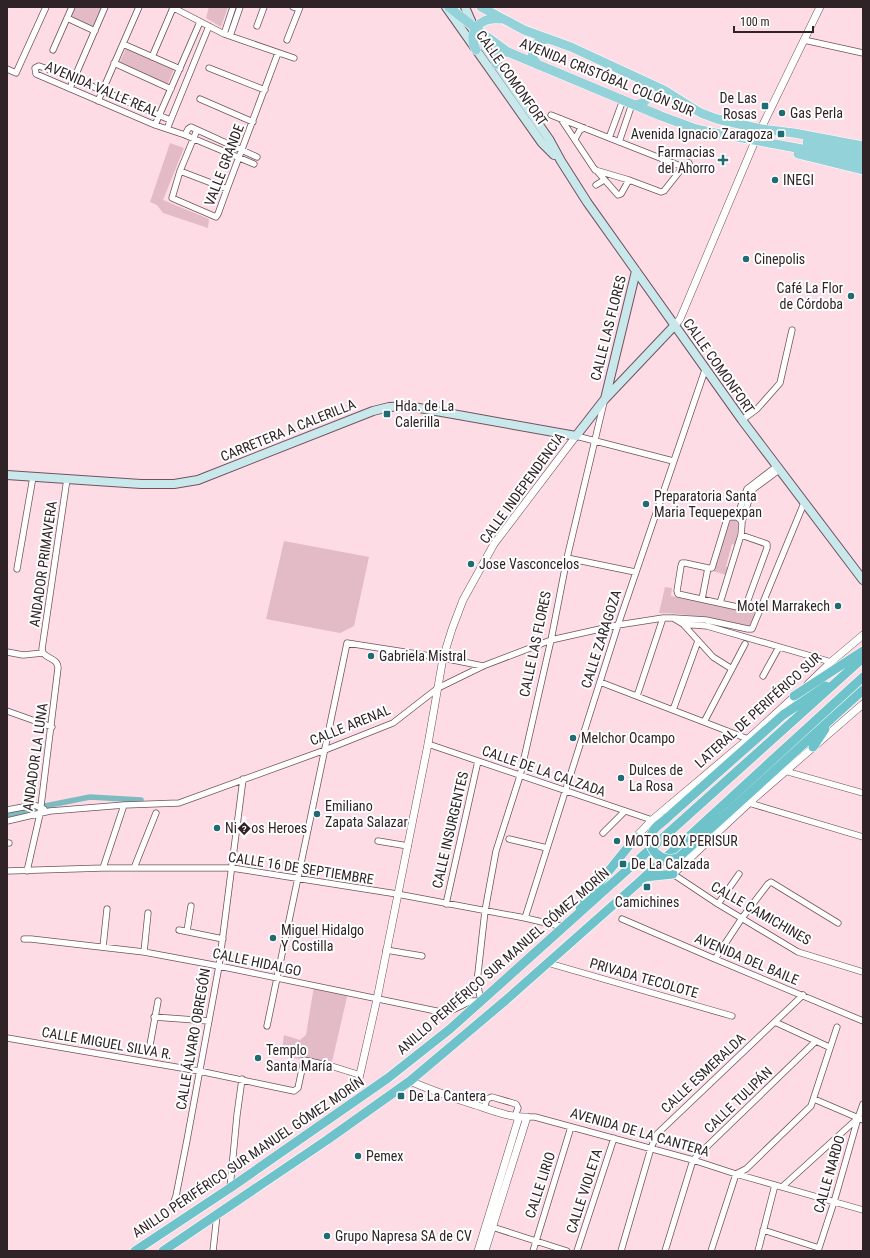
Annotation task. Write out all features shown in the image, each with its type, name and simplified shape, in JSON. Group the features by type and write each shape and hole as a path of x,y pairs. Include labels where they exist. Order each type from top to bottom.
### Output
{"highway":[{"path":"794,696 863,651"},
{"path":"860,661 783,715 654,830 650,842 652,848 658,856 666,860 676,859 679,857 863,690"},
{"name":"ANILLO PERIFÉRICO SUR MANUEL GÓMEZ MORÍN","path":"135,1251 230,1188 388,1078 450,1029 860,661"},
{"name":"ANILLO PERIFÉRICO SUR MANUEL GÓMEZ MORÍN","path":"163,1251 327,1140 410,1081 501,1005 645,877 863,677"},
{"path":"813,747 833,717"},
{"path":"564,927 636,836"},
{"path":"645,877 673,874"}],"main road":[{"name":"AVENIDA CRISTÓBAL COLÓN SUR","path":"448,7 508,52 661,116 696,129 863,161"},
{"name":"CALLE COMONFORT","path":"448,7 476,50 542,143 560,161"},
{"name":"CALLE COMONFORT","path":"465,7 479,39 549,139 560,161 636,271 705,370 863,580"},
{"name":"AVENIDA CRISTÓBAL COLÓN SUR","path":"481,7 524,30 571,47 664,90 701,113 722,120 764,130 794,133 863,146"},
{"path":"476,50 473,38 475,28 488,20 497,19 505,21"},
{"path":"538,65 532,57 533,48 540,40 550,39"},
{"path":"496,64 500,54 508,52"},
{"path":"630,103 644,103 648,98 649,89 645,82"},
{"path":"764,130 777,135 863,153"},
{"path":"760,142 784,150 863,170"},
{"name":"CALLE LAS FLORES","path":"604,400 636,271"},
{"name":"CALLE INDEPENDENCIA","path":"576,436 604,400 675,325"},
{"name":"CARRETERA A CALERILLA","path":"7,474 141,484 174,484 198,480 372,411 389,406 408,406 576,436"}],"street":[{"path":"7,69 16,73 46,7"},
{"path":"53,50 72,7"},
{"path":"70,88 73,78 105,7"},
{"path":"98,101 139,7"},
{"path":"227,35 233,7"},
{"path":"227,35 240,7"},
{"path":"257,26 264,7"},
{"path":"287,40 300,8 293,7"},
{"name":"CALLE INDEPENDENCIA","path":"675,325 680,319 820,7"},
{"path":"152,56 173,8 227,35 294,58"},
{"path":"66,18 95,31"},
{"path":"155,125 200,22"},
{"path":"167,129 209,26"},
{"path":"804,40 863,53"},
{"path":"123,44 180,69"},
{"name":"VALLE GRANDE","path":"197,130 180,171 172,198 216,217 278,53"},
{"path":"114,63 171,89"},
{"name":"AVENIDA VALLE REAL","path":"170,120 73,78 39,66 35,68 36,74 155,125 185,135 254,164"},
{"path":"209,68 265,90"},
{"path":"200,99 253,122"},
{"path":"609,138 630,103"},
{"path":"619,142 630,103"},
{"path":"551,115 683,167"},
{"path":"561,119 596,170 618,196 630,180"},
{"path":"185,135 188,128 191,127 257,157"},
{"path":"575,140 580,130 584,128"},
{"path":"596,170 630,180 662,192 683,167 689,163"},
{"path":"180,171 227,189"},
{"path":"596,185 604,180"},
{"path":"742,420 757,409 780,382 792,330"},
{"name":"CALLE ZARAGOZA","path":"525,918 618,625 705,370"},
{"name":"CALLE LAS FLORES","path":"481,1001 477,982 485,911 496,851 520,776 551,640 567,558 596,440 604,400"},
{"path":"576,436 673,461"},
{"name":"CALLE INDEPENDENCIA","path":"358,1083 377,999 397,894 408,846 443,658 452,629 463,600 494,544 576,436"},
{"path":"720,603 741,535 742,522 752,490 766,480 778,468"},
{"path":"737,517 747,489 778,468"},
{"path":"17,569 33,477"},
{"name":"ANDADOR PRIMAVERA","path":"43,653 42,650 67,479"},
{"name":"CALLE ARENAL","path":"12,813 124,805 178,803 324,750 393,723 438,688 484,666 551,640 618,625 663,618 706,620 752,629 804,503"},
{"path":"741,535 768,545 745,608 677,594 682,563 712,568 727,519 737,517 742,522"},
{"path":"567,558 636,572"},
{"path":"702,599 708,568"},
{"path":"637,696 663,618"},
{"path":"673,618 683,624 712,656 732,669"},
{"path":"683,624 707,626 831,662"},
{"name":"LATERAL DE PERIFÉRICO SUR","path":"636,836 652,820 748,738 831,662 863,635"},
{"path":"673,710 698,641"},
{"path":"267,1026 347,643 484,666"},
{"path":"704,722 745,644"},
{"path":"763,676 779,647"},
{"path":"7,652 23,655 43,653"},
{"name":"ANDADOR LA LUNA","path":"27,871 40,811 52,727 58,664 43,653"},
{"path":"600,682 748,738"},
{"path":"673,874 749,803 863,704"},
{"path":"7,710 52,727"},
{"name":"CALLE DE LA CALZADA","path":"428,744 652,820"},
{"name":"CALLE INSURGENTES","path":"446,904 478,761"},
{"path":"785,771 863,793"},
{"name":"CALLE ÁLVARO OBREGÓN","path":"172,1207 176,1196 185,1154 219,966 243,779"},
{"path":"749,803 863,837"},
{"name":"CALLE ARENAL","path":"7,821 12,813 34,805 40,811"},
{"path":"103,868 124,805"},
{"path":"603,833 625,811"},
{"path":"134,868 156,813"},
{"path":"509,839 547,848"},
{"path":"378,841 408,846"},
{"name":"CALLE 16 DE SEPTIEMBRE","path":"7,872 103,868 232,868 397,894 525,918 564,927"},
{"name":"CALLE CAMICHINES","path":"673,874 718,904 798,952 863,972"},
{"path":"718,904 739,874"},
{"path":"715,959 742,918 771,882 838,924"},
{"path":"187,932 191,906"},
{"path":"103,947 107,909"},
{"path":"144,952 148,913"},
{"name":"AVENIDA DEL BAILE","path":"622,919 863,1021"},
{"path":"179,930 223,938"},
{"name":"CALLE HIDALGO","path":"24,939 144,952 446,1013 471,1001 481,1001"},
{"path":"386,950 422,956"},
{"name":"PRIVADA TECOLOTE","path":"548,963 732,1016"},
{"name":"CALLE ESMERALDA","path":"621,1251 651,1148 660,1131 803,996"},
{"path":"150,1045 158,1001"},
{"path":"154,1017 209,1021"},
{"path":"775,1022 830,1047"},
{"path":"712,1250 736,1174 746,1169 811,1106 837,1027"},
{"name":"CALLE MIGUEL SILVA R.","path":"7,1038 199,1071 294,1091 298,1088 304,1060 360,1075"},
{"name":"CALLE TULIPÁN","path":"665,1251 693,1160 816,1041"},
{"path":"230,1188 236,1115 242,1079"},
{"name":"AVENIDA DE LA CANTERA","path":"410,1081 426,1089 484,1108 517,1117 535,1117 614,1138 863,1210"},
{"path":"478,1251 517,1117 518,1108 516,1104 492,1097 487,1099 484,1108"},
{"path":"782,1187 860,1119 814,1099"},
{"name":"CALLE NARDO","path":"819,1250 860,1119 863,1104"},
{"path":"485,1251 527,1116"},
{"name":"CALLE LIRIO","path":"533,1251 571,1127"},
{"name":"CALLE VIOLETA","path":"577,1251 614,1138"},
{"path":"758,1251 775,1185"},
{"path":"213,1251 216,1215"},
{"path":"485,1224 567,1251"},
{"path":"763,1230 819,1250"}],"shaded area":[{"path":"73,7 103,7 94,29 69,18"},
{"path":"209,7 228,7 221,27 206,18"},
{"path":"126,48 174,69 167,86 119,64"},
{"path":"170,143 184,148 163,200 209,219 208,228 163,213 157,205 150,202"},
{"path":"731,518 738,520 738,529 735,545 732,544 726,566 728,568 726,575 713,571 729,520"},
{"path":"284,541 369,557 354,626 340,633 266,619"},
{"path":"665,587 672,588 671,596 746,611 749,602 758,606 750,626 748,627 715,619 659,613"},
{"path":"314,986 348,993 331,1066 281,1055 284,1035 300,1040 306,1035"}],"waterway":[{"path":"45,806 90,797 141,800"},
{"path":"7,815 37,808"}],"place":[{"name":"De Las Rosas","path":"765,106"},
{"name":"Gas Perla","path":"782,113"},
{"name":"Avenida Ignacio Zaragoza","path":"781,134"},
{"name":"Farmacias del Ahorro","path":"723,160"},
{"name":"INEGI","path":"775,180"},
{"name":"Cinepolis","path":"746,259"},
{"name":"Café La Flor de Córdoba","path":"851,296"},
{"name":"Hda. de La Calerilla","path":"387,414"},
{"name":"Preparatoria Santa Maria Tequepexpan","path":"646,504"},
{"name":"Jose Vasconcelos","path":"471,564"},
{"name":"Motel Marrakech","path":"838,606"},
{"name":"Gabriela Mistral","path":"371,656"},
{"name":"Melchor Ocampo","path":"573,738"},
{"name":"Dulces de La Rosa","path":"621,778"},
{"name":"Emiliano Zapata Salazar","path":"317,814"},
{"name":"Ni�os Heroes","path":"217,828"},
{"name":"MOTO BOX PERISUR","path":"617,841"},
{"name":"De La Calzada","path":"623,864"},
{"name":"Camichines","path":"647,887"},
{"name":"Miguel Hidalgo Y Costilla","path":"273,938"},
{"name":"Templo Santa María","path":"258,1058"},
{"name":"De La Cantera","path":"401,1096"},
{"name":"Pemex","path":"358,1156"},
{"name":"Grupo Napresa SA de CV","path":"327,1236"}]}
